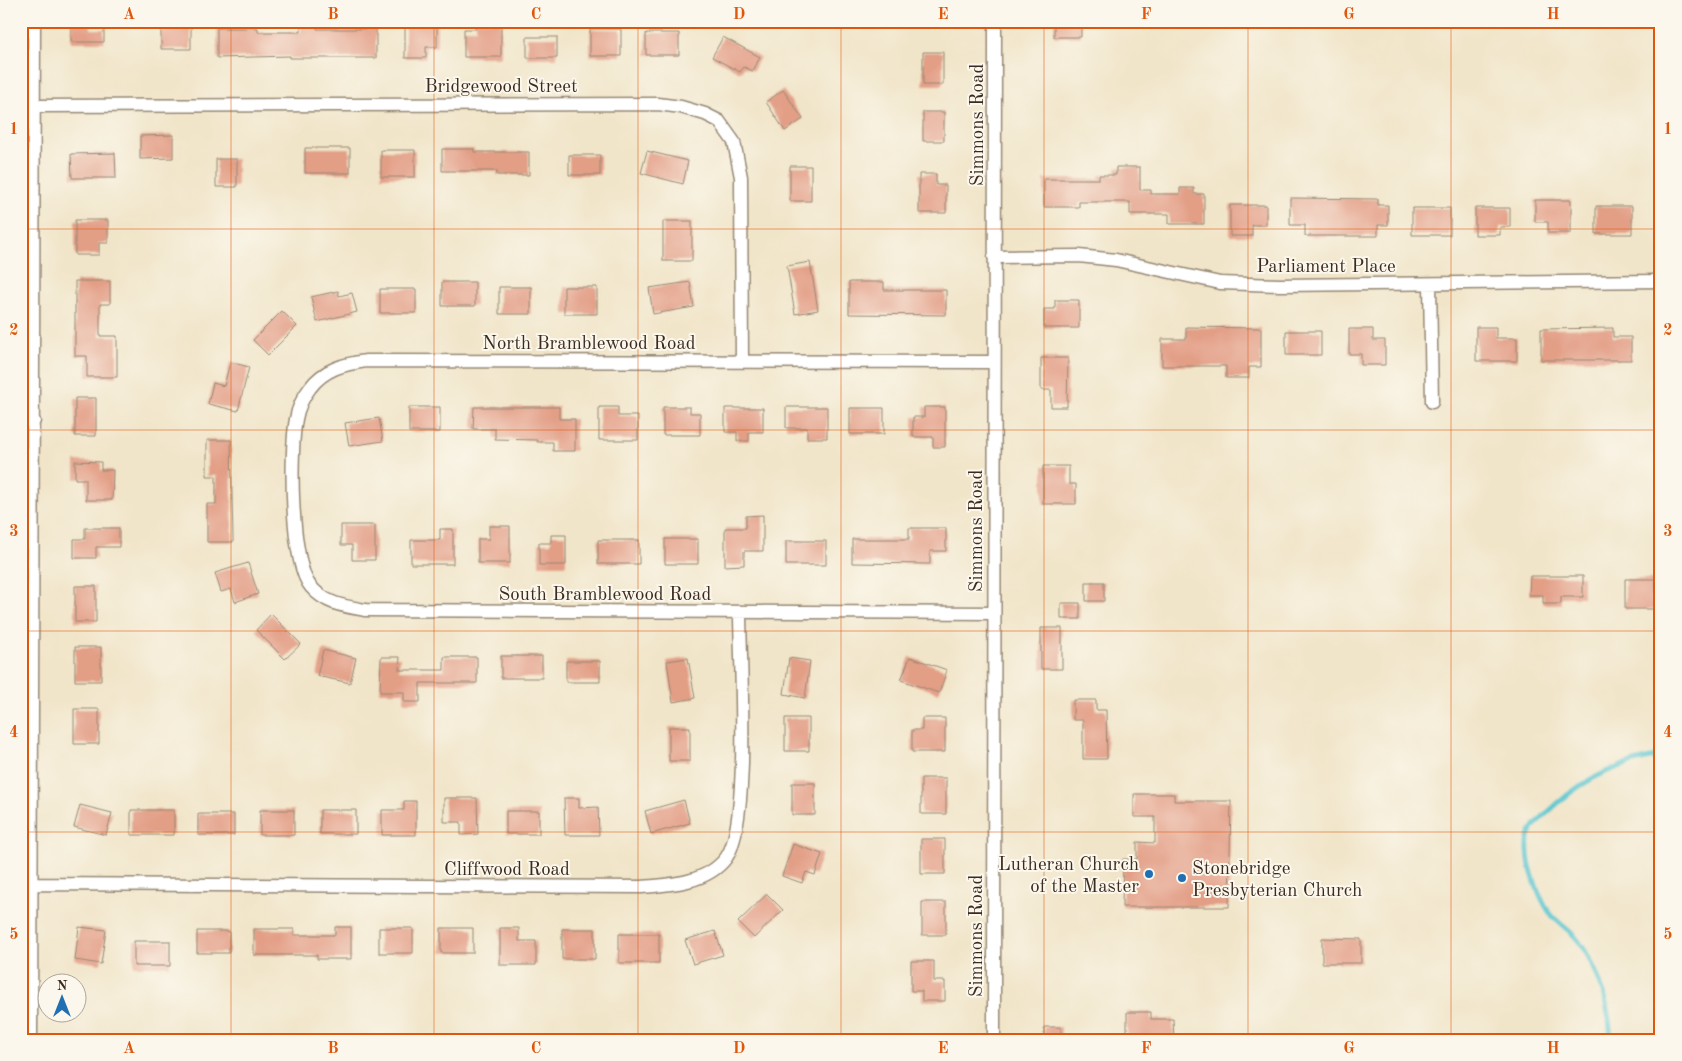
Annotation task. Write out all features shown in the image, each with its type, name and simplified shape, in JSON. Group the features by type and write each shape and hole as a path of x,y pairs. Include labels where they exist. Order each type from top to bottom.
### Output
{"street":[{"path":"31,1040 32,884 28,420 34,21"},
{"name":"Simmons Road","path":"994,1040 995,21"},
{"name":"Bridgewood Street","path":"34,106 658,104 693,110 718,121 734,142 738,153 742,212 742,361"},
{"name":"Parliament Place","path":"994,257 1079,256 1116,260 1220,283 1280,285 1661,281"},
{"path":"1430,284 1432,402"},
{"name":"North Bramblewood Road","path":"294,502 294,442 300,407 310,387 318,378 343,364 366,361 412,360 994,362"},
{"name":"South Bramblewood Road","path":"294,502 296,551 303,575 317,594 334,605 364,610 994,613"},
{"name":"Cliffwood Road","path":"32,884 642,887 689,881 711,871 726,859 736,836 740,812 740,612"}],"building":[{"path":"71,21 91,21 91,29 104,29 104,42 71,42"},
{"path":"301,21 317,21 317,29 376,29 376,58 290,58 290,56 217,58 217,28 258,28 258,32 301,32"},
{"path":"476,21 501,21 501,57 464,57 464,29 476,29"},
{"path":"1054,21 1081,21 1081,37 1054,37"},
{"path":"405,24 437,24 437,47 426,47 426,58 405,58"},
{"path":"161,25 191,25 191,49 161,49"},
{"path":"590,29 621,29 621,56 590,56"},
{"path":"646,33 679,33 679,55 646,55"},
{"path":"527,37 557,37 557,58 527,58"},
{"path":"723,37 760,57 753,71 744,67 740,72 712,57"},
{"path":"923,52 943,52 943,85 923,85"},
{"path":"783,90 803,119 785,131 766,102"},
{"path":"923,112 944,112 944,141 923,141"},
{"path":"173,135 173,158 140,159 140,136"},
{"path":"305,148 350,148 350,173 305,173"},
{"path":"442,149 474,149 474,152 529,152 529,175 497,175 497,171 442,171"},
{"path":"381,150 415,150 415,177 381,177"},
{"path":"647,151 688,161 683,184 641,173"},
{"path":"115,153 116,178 72,178 71,154"},
{"path":"569,155 600,155 600,175 569,175"},
{"path":"216,159 237,159 237,187 216,187"},
{"path":"790,166 811,166 811,201 790,201"},
{"path":"1116,167 1140,167 1140,190 1151,190 1151,194 1180,194 1180,188 1194,188 1194,194 1204,194 1204,224 1169,224 1169,214 1130,214 1130,202 1079,202 1079,207 1044,207 1044,179 1099,179 1099,175 1116,175"},
{"path":"919,174 936,174 936,185 946,185 946,213 919,213"},
{"path":"1290,198 1378,199 1378,205 1388,205 1388,225 1378,225 1378,236 1305,236 1305,225 1290,225"},
{"path":"1535,200 1571,200 1571,233 1548,233 1548,222 1535,222"},
{"path":"1230,205 1266,205 1266,225 1252,225 1252,236 1230,236"},
{"path":"1596,206 1632,206 1632,234 1596,234"},
{"path":"1412,208 1450,208 1450,235 1412,235"},
{"path":"1475,208 1510,208 1510,227 1500,227 1500,235 1475,235"},
{"path":"75,220 108,220 108,243 99,243 99,255 75,255"},
{"path":"663,221 692,221 692,261 663,261"},
{"path":"810,262 818,310 795,314 787,266"},
{"path":"75,281 110,281 110,304 100,304 100,336 117,336 117,377 87,377 87,356 75,356"},
{"path":"442,282 475,282 475,306 442,306"},
{"path":"690,282 694,307 653,314 649,288"},
{"path":"849,282 884,282 884,290 946,290 946,315 849,314"},
{"path":"499,287 531,287 531,314 499,314"},
{"path":"564,287 597,287 597,314 564,314"},
{"path":"380,289 416,289 416,313 380,313"},
{"path":"338,291 339,296 352,293 357,312 317,322 311,297"},
{"path":"1055,300 1079,300 1079,328 1044,328 1044,309 1055,309"},
{"path":"282,311 297,326 268,355 253,340"},
{"path":"1186,327 1261,328 1261,367 1249,367 1249,378 1226,378 1226,366 1162,366 1162,339 1186,339"},
{"path":"1476,327 1496,327 1496,338 1517,338 1517,361 1476,361"},
{"path":"1613,328 1613,337 1631,337 1631,360 1541,360 1541,329"},
{"path":"1349,329 1373,329 1373,340 1385,340 1385,365 1361,365 1361,354 1349,354"},
{"path":"1286,331 1321,331 1321,355 1286,355"},
{"path":"1041,358 1068,358 1067,407 1051,407 1051,390 1041,390"},
{"path":"230,362 249,367 238,411 208,404 213,383 224,386"},
{"path":"75,398 96,398 96,436 75,436"},
{"path":"409,407 440,407 440,432 409,432"},
{"path":"474,407 559,407 559,419 575,419 575,451 553,451 553,442 495,439 495,429 473,429"},
{"path":"599,407 618,407 618,416 638,416 638,440 599,440"},
{"path":"663,407 690,407 690,413 700,413 700,435 663,435"},
{"path":"786,407 827,407 827,438 807,438 807,428 786,428"},
{"path":"924,407 945,407 945,447 933,447 933,437 913,437 913,417 924,417"},
{"path":"725,408 763,408 763,432 749,432 749,441 737,441 737,432 725,432"},
{"path":"850,408 884,408 884,434 850,434"},
{"path":"379,418 383,441 349,446 345,423"},
{"path":"207,440 231,440 233,542 207,542 207,504 216,504 216,476 207,476"},
{"path":"75,461 101,462 101,470 113,470 112,500 86,500 86,479 75,479"},
{"path":"1043,466 1069,466 1069,484 1076,484 1076,504 1043,504"},
{"path":"763,515 763,551 744,551 744,565 725,566 725,528 746,528 746,516"},
{"path":"341,525 375,525 375,560 352,560 352,545 341,545"},
{"path":"489,526 510,526 510,563 478,563 478,539 489,539"},
{"path":"85,528 119,528 119,547 96,547 96,558 74,558 74,539 85,539"},
{"path":"909,528 946,528 946,551 930,551 930,564 852,563 852,539 909,539"},
{"path":"440,529 453,529 453,564 411,564 411,540 440,540"},
{"path":"551,535 566,535 566,565 539,565 539,543 551,543"},
{"path":"665,539 698,539 698,564 665,564"},
{"path":"598,540 639,540 639,564 598,564"},
{"path":"786,541 826,541 826,565 786,565"},
{"path":"248,563 258,594 235,602 231,589 221,592 215,573"},
{"path":"1530,576 1583,576 1583,597 1561,597 1561,604 1543,604 1543,595 1529,595"},
{"path":"1625,579 1656,579 1656,609 1625,609"},
{"path":"1086,582 1104,582 1104,601 1086,601"},
{"path":"75,586 96,586 96,622 75,622"},
{"path":"1061,603 1080,603 1080,619 1061,619"},
{"path":"271,614 301,644 285,659 256,630"},
{"path":"1041,628 1062,628 1062,669 1041,669"},
{"path":"75,647 101,647 101,681 75,681"},
{"path":"323,650 356,658 350,683 317,676"},
{"path":"501,656 542,656 542,678 501,678"},
{"path":"381,657 400,657 399,670 444,670 444,657 477,657 477,683 420,683 420,702 404,702 404,692 380,692"},
{"path":"910,657 947,670 939,693 901,680"},
{"path":"688,658 695,698 673,702 667,661"},
{"path":"789,658 810,661 805,698 784,694"},
{"path":"566,661 600,661 600,682 566,682"},
{"path":"1073,700 1096,700 1096,710 1106,710 1107,759 1083,759 1083,720 1073,720"},
{"path":"74,709 99,709 99,744 74,744"},
{"path":"785,718 809,718 809,751 785,751"},
{"path":"922,718 945,718 945,752 912,752 912,730 922,730"},
{"path":"669,727 690,727 690,761 669,761"},
{"path":"921,778 946,778 946,814 921,814"},
{"path":"792,783 815,783 815,815 792,815"},
{"name":"Lutheran Church of the Master","path":"1134,794 1174,794 1174,801 1231,801 1229,907 1122,907 1123,859 1137,859 1137,842 1155,843 1155,817 1134,817"},
{"path":"444,798 477,798 478,834 461,835 461,822 444,822"},
{"path":"564,798 579,798 579,808 598,807 599,835 565,835"},
{"path":"684,800 690,823 651,834 645,811"},
{"path":"404,801 416,801 416,835 382,835 382,810 404,810"},
{"path":"80,805 112,813 106,835 74,827"},
{"path":"131,810 174,810 174,835 131,835"},
{"path":"260,810 294,810 294,835 260,835"},
{"path":"320,810 356,810 356,834 320,834"},
{"path":"506,811 539,811 539,834 506,834"},
{"path":"198,814 234,814 234,835 198,835"},
{"path":"921,839 945,839 945,874 921,874"},
{"path":"793,844 822,854 815,875 806,872 802,883 782,876"},
{"path":"767,894 783,910 754,938 738,922"},
{"path":"922,902 946,902 946,935 922,935"},
{"path":"79,927 106,930 101,964 75,960"},
{"path":"335,927 351,927 351,959 317,959 317,955 254,955 254,929 294,929 294,935 335,935"},
{"path":"379,928 413,928 413,953 379,953"},
{"path":"441,928 473,928 473,953 441,953"},
{"path":"500,928 519,928 519,941 536,941 536,965 500,965"},
{"path":"562,929 595,929 595,959 562,959"},
{"path":"197,931 229,931 229,953 197,953"},
{"path":"715,931 723,955 693,964 685,940"},
{"path":"619,934 659,934 659,963 619,963"},
{"path":"1322,938 1361,939 1361,963 1322,963"},
{"path":"134,941 170,941 170,966 134,966"},
{"path":"911,961 934,961 934,981 945,981 945,1001 922,1001 922,991 911,991"},
{"path":"1127,1012 1151,1012 1151,1019 1173,1019 1174,1040 1127,1040"},
{"path":"1044,1027 1061,1027 1061,1040 1044,1040"}],"waterway":[{"path":"1611,1040 1606,1002 1598,977 1577,939 1553,917 1545,906 1532,875 1528,843 1532,829 1539,821 1569,794 1593,778 1633,762 1661,756"}],"place":[{"name":"Lutheran Church of the Master","path":"1149,874"},
{"name":"Stonebridge Presbyterian Church","path":"1182,878"}]}
